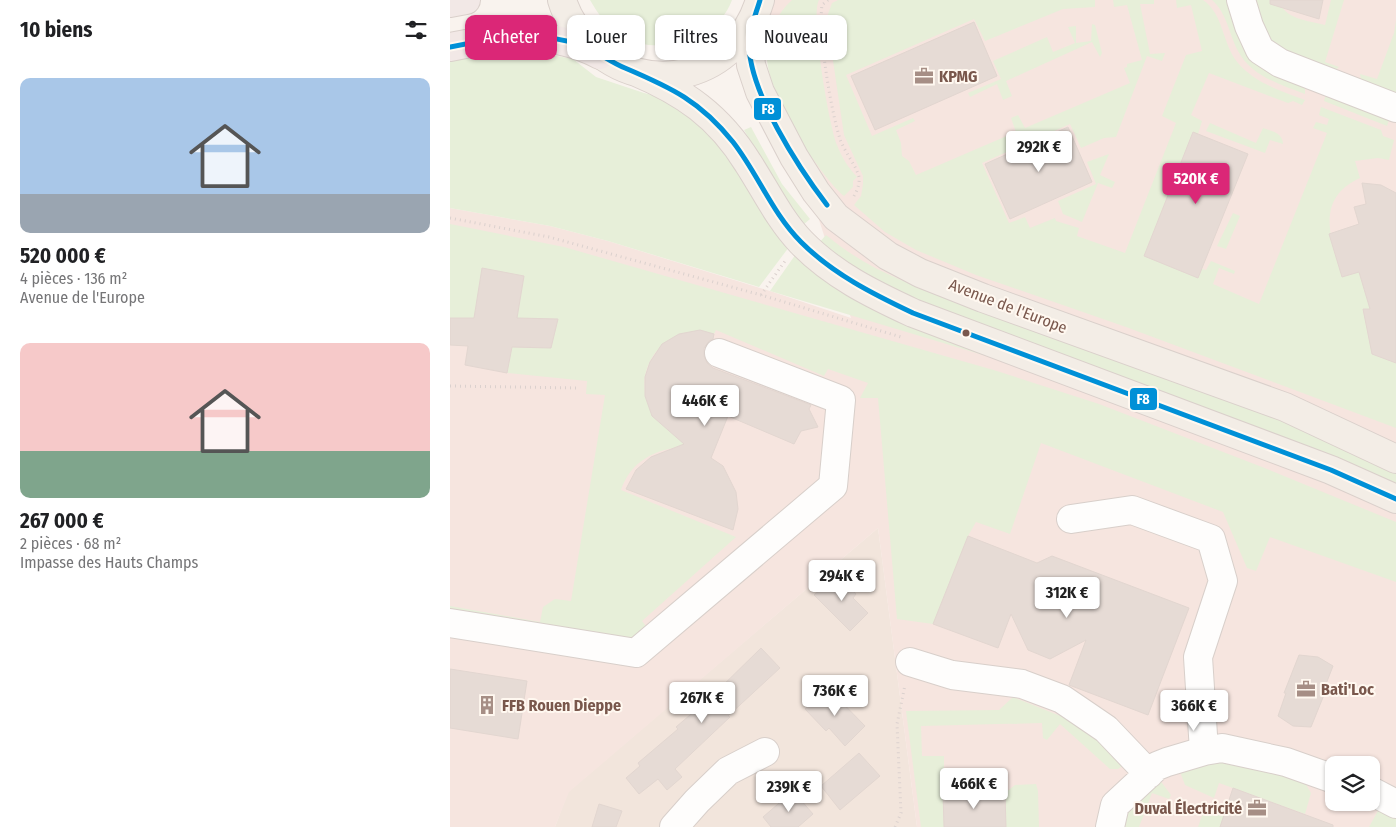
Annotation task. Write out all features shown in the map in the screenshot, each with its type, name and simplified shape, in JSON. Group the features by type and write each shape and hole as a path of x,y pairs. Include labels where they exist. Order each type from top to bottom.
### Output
{"highway":[{"path":"450,3 466,0"},
{"path":"450,47 510,37 545,37 567,42"}],"main road":[{"path":"562,0 568,15"},
{"path":"634,72 659,75 685,74 708,66 727,53 742,38 757,10"},
{"name":"Avenue de l'Europe","path":"757,10 749,44 752,65 760,92 794,157 816,192 836,217 888,256 920,272 982,298 1285,407 1396,459"},
{"path":"608,60 662,83 705,110 735,144 780,214 800,241 827,266 860,288 913,313 1331,470 1396,499"}],"street":[{"path":"1241,0 1249,26 1260,50 1280,63 1396,108"},
{"path":"450,623 636,653 833,486 841,400 719,354"},
{"path":"1285,407 1396,447"},
{"path":"1071,519 1132,510 1211,539 1223,581 1198,657 1204,751"},
{"path":"910,662 952,675 1022,684 1062,700 1106,729 1149,774"},
{"path":"1110,827 1115,805 1149,774 1167,762 1204,751 1222,748 1286,762 1325,775"},
{"path":"674,827 696,801 728,771 765,752"},
{"path":"1380,795 1396,804"}],"path":[{"path":"828,0 822,5 821,15 825,57 840,139 859,176 858,188 853,198"},
{"path":"450,218 549,237 761,295 911,340"},
{"path":"761,295 789,256"},
{"path":"450,386 578,388"},
{"path":"895,827 901,813 897,724 910,662"}],"shaded area":[{"path":"771,0 1396,0 1396,827 917,827 878,528 569,792 555,827 450,827 450,208 550,226 608,241 851,318 767,60 847,60 847,15 768,15"},
{"path":"878,528 917,827 555,827 568,792"}],"green space":[{"path":"590,0 732,0 724,15 655,15 655,45 645,44 645,15 600,15"},
{"path":"792,0 819,0 817,15 780,15"},
{"path":"838,0 1095,0 1095,7 1063,9 985,41 974,19 846,75 872,136 913,118 915,121 896,130 901,143 902,156 909,161 916,175 1016,132 1011,118 1018,115 1025,128 1130,83 1124,68 1127,67 1127,64 1142,60 1127,5 1114,7 1113,0 1154,0 1154,4 1140,4 1150,54 1165,53 1162,61 1147,56 1116,137 1104,138 1081,148 1070,124 982,163 1009,223 1025,217 1030,228 1055,218 1056,221 1079,228 1077,236 1125,253 1176,123 1162,116 1186,55 1202,51 1191,5 1177,8 1176,0 1203,0 1215,13 1233,55 1245,70 1269,86 1305,100 1302,105 1293,101 1288,103 1209,73 1191,115 1202,121 1198,134 1193,132 1144,256 1198,278 1202,269 1206,270 1211,261 1235,271 1234,274 1219,268 1213,284 1259,304 1327,133 1313,128 1316,122 1327,125 1329,119 1319,115 1321,107 1381,130 1383,136 1394,140 1389,160 1378,158 1355,161 1360,178 1346,187 1336,197 1331,209 1330,221 1331,235 1342,277 1359,272 1370,309 1363,310 1372,354 1396,363 1396,428 1126,327 976,275 916,250 885,232 854,205 861,196 863,176 844,135 833,60 847,60 847,15 828,15 832,3"},
{"path":"1212,0 1226,0 1234,15 1305,83 1305,94 1267,78 1244,60 1238,51 1221,11"},
{"path":"1255,0 1279,0 1281,6 1291,15 1325,25 1331,0 1344,0 1325,62 1339,67 1334,71 1285,54 1262,34"},
{"path":"1396,21 1396,97 1362,84 1360,74 1377,79 1394,33"},
{"path":"1092,24 1095,25 1102,53 1100,57 1092,42 1006,81 1012,96 1003,100 997,84 970,97 968,93 1001,79 993,61 1047,37 1053,52 1075,43 1068,27 1076,26 1076,43 1091,41"},
{"path":"557,56 567,58 567,60 574,60 596,77 665,98 707,125 792,243 759,287 608,241 550,226 450,208 450,60 465,57 465,60 557,60"},
{"path":"768,60 821,60 834,134 839,150 857,177 853,181 853,187 844,196 820,169 795,130 783,109 769,70"},
{"path":"1327,91 1389,120 1387,126 1324,101"},
{"path":"1210,123 1256,143 1263,128 1279,135 1283,140 1283,144 1270,140 1265,153 1206,131"},
{"path":"751,127 782,184 810,219 803,225 776,186 744,130"},
{"path":"1109,154 1100,175 1115,182 1112,188 1098,183 1082,222 1063,214 1058,201 1096,184 1087,162"},
{"path":"1233,213 1240,216 1226,249 1217,246"},
{"path":"450,224 564,247 997,371 1099,404 1262,467 1396,522 1396,582 1270,537 1256,571 1247,568 1223,512 1041,443 1010,534 976,522 968,536 933,624 897,619 878,398 860,398 868,383 828,369 824,376 716,330 714,334 702,332 680,335 661,346 654,354 645,376 645,396 692,438 684,447 664,450 645,458 625,480 621,490 736,537 642,621 652,634 632,642 450,611 450,606 540,622 543,607 555,599 571,601 605,395 586,394 587,381 507,373 512,347 551,348 558,319 517,318 524,276 482,269 474,318 450,318"},
{"path":"826,235 862,260 901,280 1232,400 1396,468 1396,491 891,295 818,244"},
{"path":"798,251 1050,375 770,291"},
{"path":"1013,697 1083,725 1125,764 1118,769 1110,769 1060,724 1047,740 1043,738 1042,723 921,726 922,756 944,756 944,827 921,827 906,711 999,710"},
{"path":"1231,757 1304,781 1311,793 1305,814 1219,783 1214,798 1185,785 1179,769"},
{"path":"1159,779 1171,795 1169,799 1152,793 1139,827 1117,827 1121,813"},
{"path":"1036,784 1038,791 1039,827 1006,827 1005,793 1015,785"},
{"path":"1205,807 1225,813 1220,827 1198,827"},
{"path":"1380,809 1396,815 1396,827 1369,827"}],"building":[{"path":"1270,0 1323,0 1319,19 1270,4"},
{"name":"KPMG","path":"974,22 997,76 875,130 851,76"},
{"path":"1068,127 1092,182 1010,219 985,164"},
{"path":"1193,132 1248,154 1198,278 1144,256"},
{"path":"1362,183 1381,185 1396,193 1396,363 1372,354 1363,309 1370,309 1359,272 1342,277 1329,234 1359,224 1354,207 1366,204"},
{"path":"482,268 524,276 517,318 558,319 551,348 512,347 507,373 465,365 468,346 450,345 450,318 474,318"},
{"path":"700,330 714,334 713,339 704,348 704,356 707,363 713,368 811,405 809,409 818,427 801,431 794,444 728,416 711,458 723,466 736,492 738,509 733,530 626,489 636,470 651,457 684,444 652,416 645,396 645,377 650,362 662,344 679,334"},
{"path":"968,536 1037,563 1052,556 1189,608 1148,715 1069,685 1086,640 1050,659 1028,650 1011,614 998,648 933,624"},
{"path":"838,574 856,594 853,598 868,613 850,631 814,595"},
{"path":"761,648 780,668 675,769 682,777 667,790 658,779 639,794 626,778 640,766 638,763 678,729 676,727 711,697"},
{"name":"Bati'Loc","path":"1299,655 1318,657 1333,666 1326,684 1328,685 1311,727 1293,726 1278,716 1286,693 1284,693"},
{"name":"FFB Rouen Dieppe","path":"450,669 527,681 518,739 450,728"},
{"path":"827,687 865,726 845,746 829,728 826,731 805,709"},
{"path":"859,753 880,776 840,810 821,786"},
{"name":"Duval Électricité","path":"1233,788 1333,825 1333,827 1220,827"},
{"path":"793,791 813,814 798,827 771,827 763,817"},
{"path":"943,793 1005,793 1006,827 944,827"},
{"path":"599,804 622,811 616,827 592,827"}],"transit line":[{"name":"F8","path":"760,0 749,39 751,64 766,107 803,171 827,205"},
{"name":"F8","path":"450,47 499,38 516,37 565,40 587,47 619,66 671,89 709,116 742,154 773,206 791,231 826,264 868,291 913,313 1331,470 1396,499"}],"place":[{"name":"KPMG","path":"924,76"},
{"name":"Bati'Loc","path":"1306,689"},
{"name":"FFB Rouen Dieppe","path":"487,705"},
{"name":"Duval Électricité","path":"1257,808"}]}
